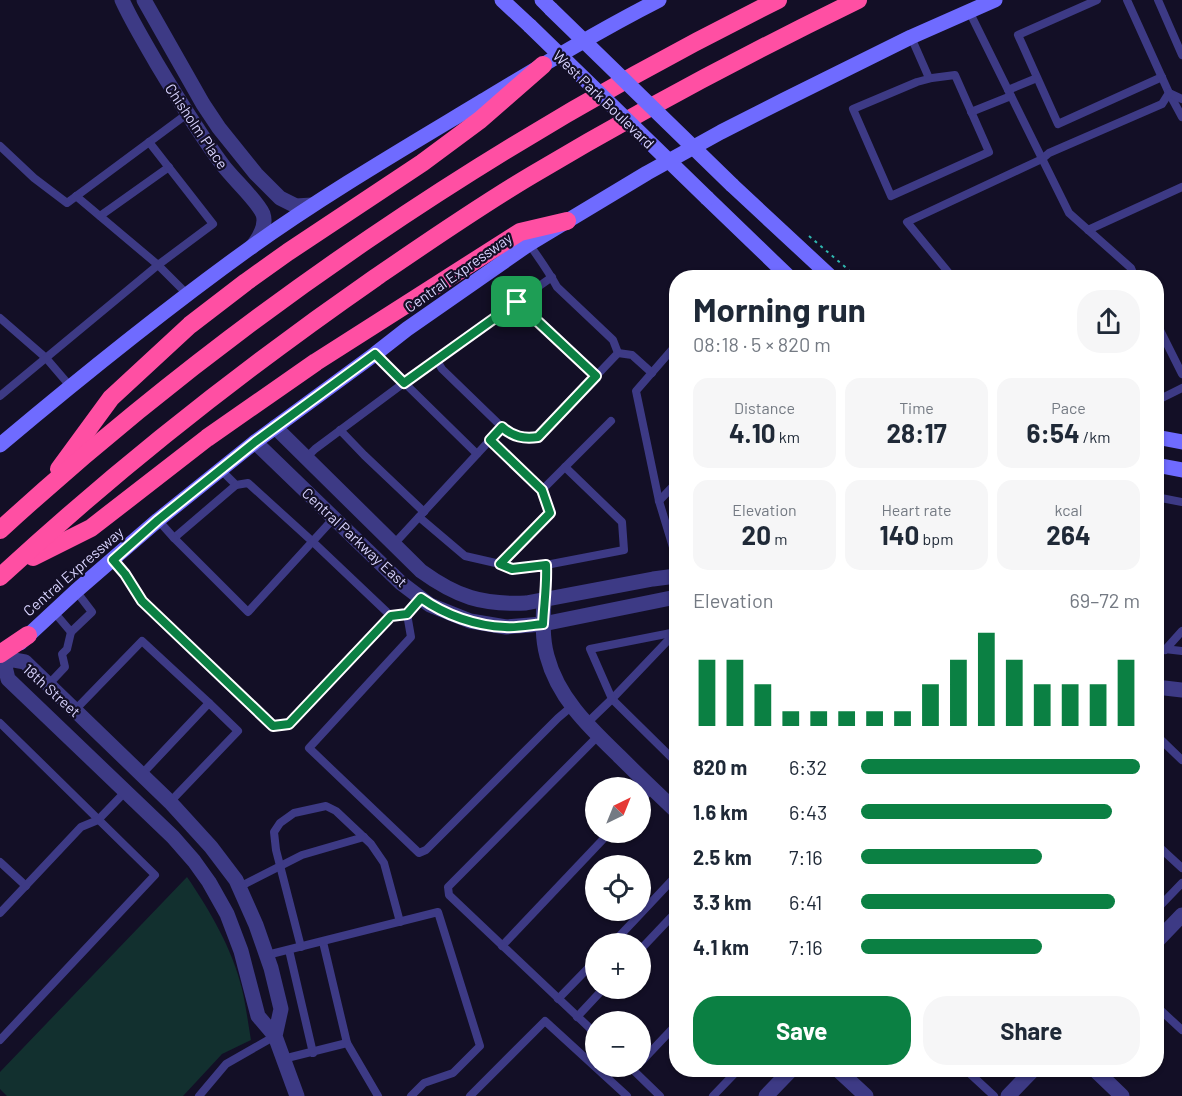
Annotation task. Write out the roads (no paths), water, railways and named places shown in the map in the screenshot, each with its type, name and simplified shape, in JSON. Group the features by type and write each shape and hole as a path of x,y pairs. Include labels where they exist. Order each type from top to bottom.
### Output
{"highway":[{"path":"0,530 116,430 201,362 306,284 384,230 465,176 587,102 778,0"},
{"path":"5,573 124,469 195,411 295,334 405,257 529,176 618,125 726,66 858,0"},
{"path":"43,492 111,398 190,325 288,252 422,163 480,120 543,65"},
{"path":"5,573 91,528 207,438 316,362 520,232 567,221"},
{"path":"1,658 28,635"}],"main road":[{"name":"West Park Boulevard","path":"502,0 782,270"},
{"name":"Central Expressway","path":"28,635 158,520 220,469 407,329 529,244 638,178 784,99 911,37 995,0"},
{"path":"0,445 70,386 187,294 312,205 372,167 653,1"},
{"name":"West Park Boulevard","path":"547,5 732,185 823,270"},
{"path":"1164,439 1182,442"},
{"path":"1164,467 1182,470"}],"street":[{"name":"Chisholm Place","path":"122,0 187,114 224,166 262,213 264,221 262,231 252,247"},
{"name":"Chisholm Place","path":"144,0 202,104 256,174 280,198 296,206 312,205"},
{"path":"187,114 202,104"},
{"name":"Central Parkway East","path":"275,427 421,571 453,591 471,599 507,604 544,600 669,577"},
{"name":"Central Parkway East","path":"255,442 402,583 430,605 470,621 506,627 543,624 669,598"},
{"path":"378,561 394,544"},
{"path":"421,598 433,579"},
{"path":"544,600 543,624 546,654 554,677 572,707 586,724 669,804"},
{"name":"18th Street","path":"275,1036 281,1009 267,955 236,880 211,847 170,802 25,662 1,658 8,679 173,837 209,882 227,914 242,951 258,1016 275,1036 297,1096"},
{"path":"1164,688 1182,690"},
{"path":"125,792 142,774"},
{"path":"1164,934 1182,915"},
{"path":"245,963 267,955"},
{"path":"766,1096 784,1077"},
{"path":"846,1077 866,1096"},
{"path":"1008,1096 1026,1077"},
{"path":"1102,1077 1122,1096"}],"lane":[{"path":"1097,0 1018,35 1058,124 1162,77"},
{"path":"1128,0 1182,117"},
{"path":"1158,0 1182,55"},
{"path":"969,11 1069,213 1132,270"},
{"path":"911,37 929,78"},
{"path":"955,75 971,112 989,152 891,196 853,109 916,82 955,75"},
{"path":"971,112 1037,78"},
{"path":"1169,93 1182,99"},
{"path":"946,270 907,222 1042,159 1049,153 1162,104 1169,93"},
{"path":"0,146 34,178 67,202 187,114"},
{"path":"0,396 158,265 213,224 149,142"},
{"path":"100,216 169,167"},
{"path":"1088,230 1182,187"},
{"path":"76,196 158,265 187,294"},
{"path":"529,244 557,287 613,340 618,353"},
{"path":"306,458 436,359 552,277"},
{"path":"517,302 596,376"},
{"path":"0,318 46,358 70,386"},
{"path":"1164,338 1182,374"},
{"path":"618,353 632,355 652,373"},
{"path":"436,359 442,369 505,430 525,439 538,437 618,353"},
{"path":"669,353 636,391 659,501 669,534"},
{"path":"375,354 477,454"},
{"path":"1164,397 1182,388"},
{"path":"542,490 611,421"},
{"path":"394,544 502,427"},
{"path":"340,430 421,515 465,556 512,569 624,550 622,522 565,467"},
{"path":"490,440 542,490 550,513 500,564"},
{"path":"220,469 236,485"},
{"path":"174,538 236,485 249,483 391,616"},
{"path":"659,501 669,490"},
{"path":"1164,499 1182,502"},
{"path":"158,520 248,612 334,518"},
{"path":"113,560 142,601 273,726 289,724 391,616 407,614 421,598"},
{"path":"544,600 547,585 546,565"},
{"path":"48,685 65,667 62,654 67,650 71,632 92,612 76,591"},
{"path":"54,612 71,632"},
{"path":"407,614 411,638 309,748 419,853 426,850 558,718 572,707"},
{"path":"1164,646 1182,631"},
{"path":"669,633 590,649 612,699 669,755"},
{"path":"586,724 669,639"},
{"path":"75,710 142,641 238,731 170,802"},
{"path":"1164,649 1182,651"},
{"path":"142,774 209,703"},
{"path":"0,723 155,875 0,1040"},
{"path":"585,1024 449,895 448,887 598,736"},
{"path":"1164,743 1182,760"},
{"path":"0,913 81,828 98,819 125,792"},
{"path":"301,947 276,850 274,832 280,823 294,813 326,806 336,811 371,844 384,863 400,922"},
{"path":"239,887 302,855 364,837"},
{"path":"502,946 600,843"},
{"path":"1164,851 1182,868"},
{"path":"0,862 26,886"},
{"path":"622,933 669,883"},
{"path":"1164,902 1182,883"},
{"path":"0,900 7,906"},
{"path":"267,955 438,912 480,1046 453,1074 424,1083 411,1096"},
{"path":"651,938 669,919"},
{"path":"323,942 347,1043 378,1096"},
{"path":"289,950 313,1053"},
{"path":"558,999 585,971"},
{"path":"577,1017 594,999"},
{"path":"1164,1013 1182,1030"},
{"path":"470,1096 545,1021 627,1096"},
{"path":"651,1051 669,1032"},
{"path":"199,1096 226,1064 275,1036"},
{"path":"283,1059 347,1043"},
{"path":"642,1077 660,1096"},
{"path":"713,1096 731,1077"},
{"path":"974,1077 994,1096"}]}
